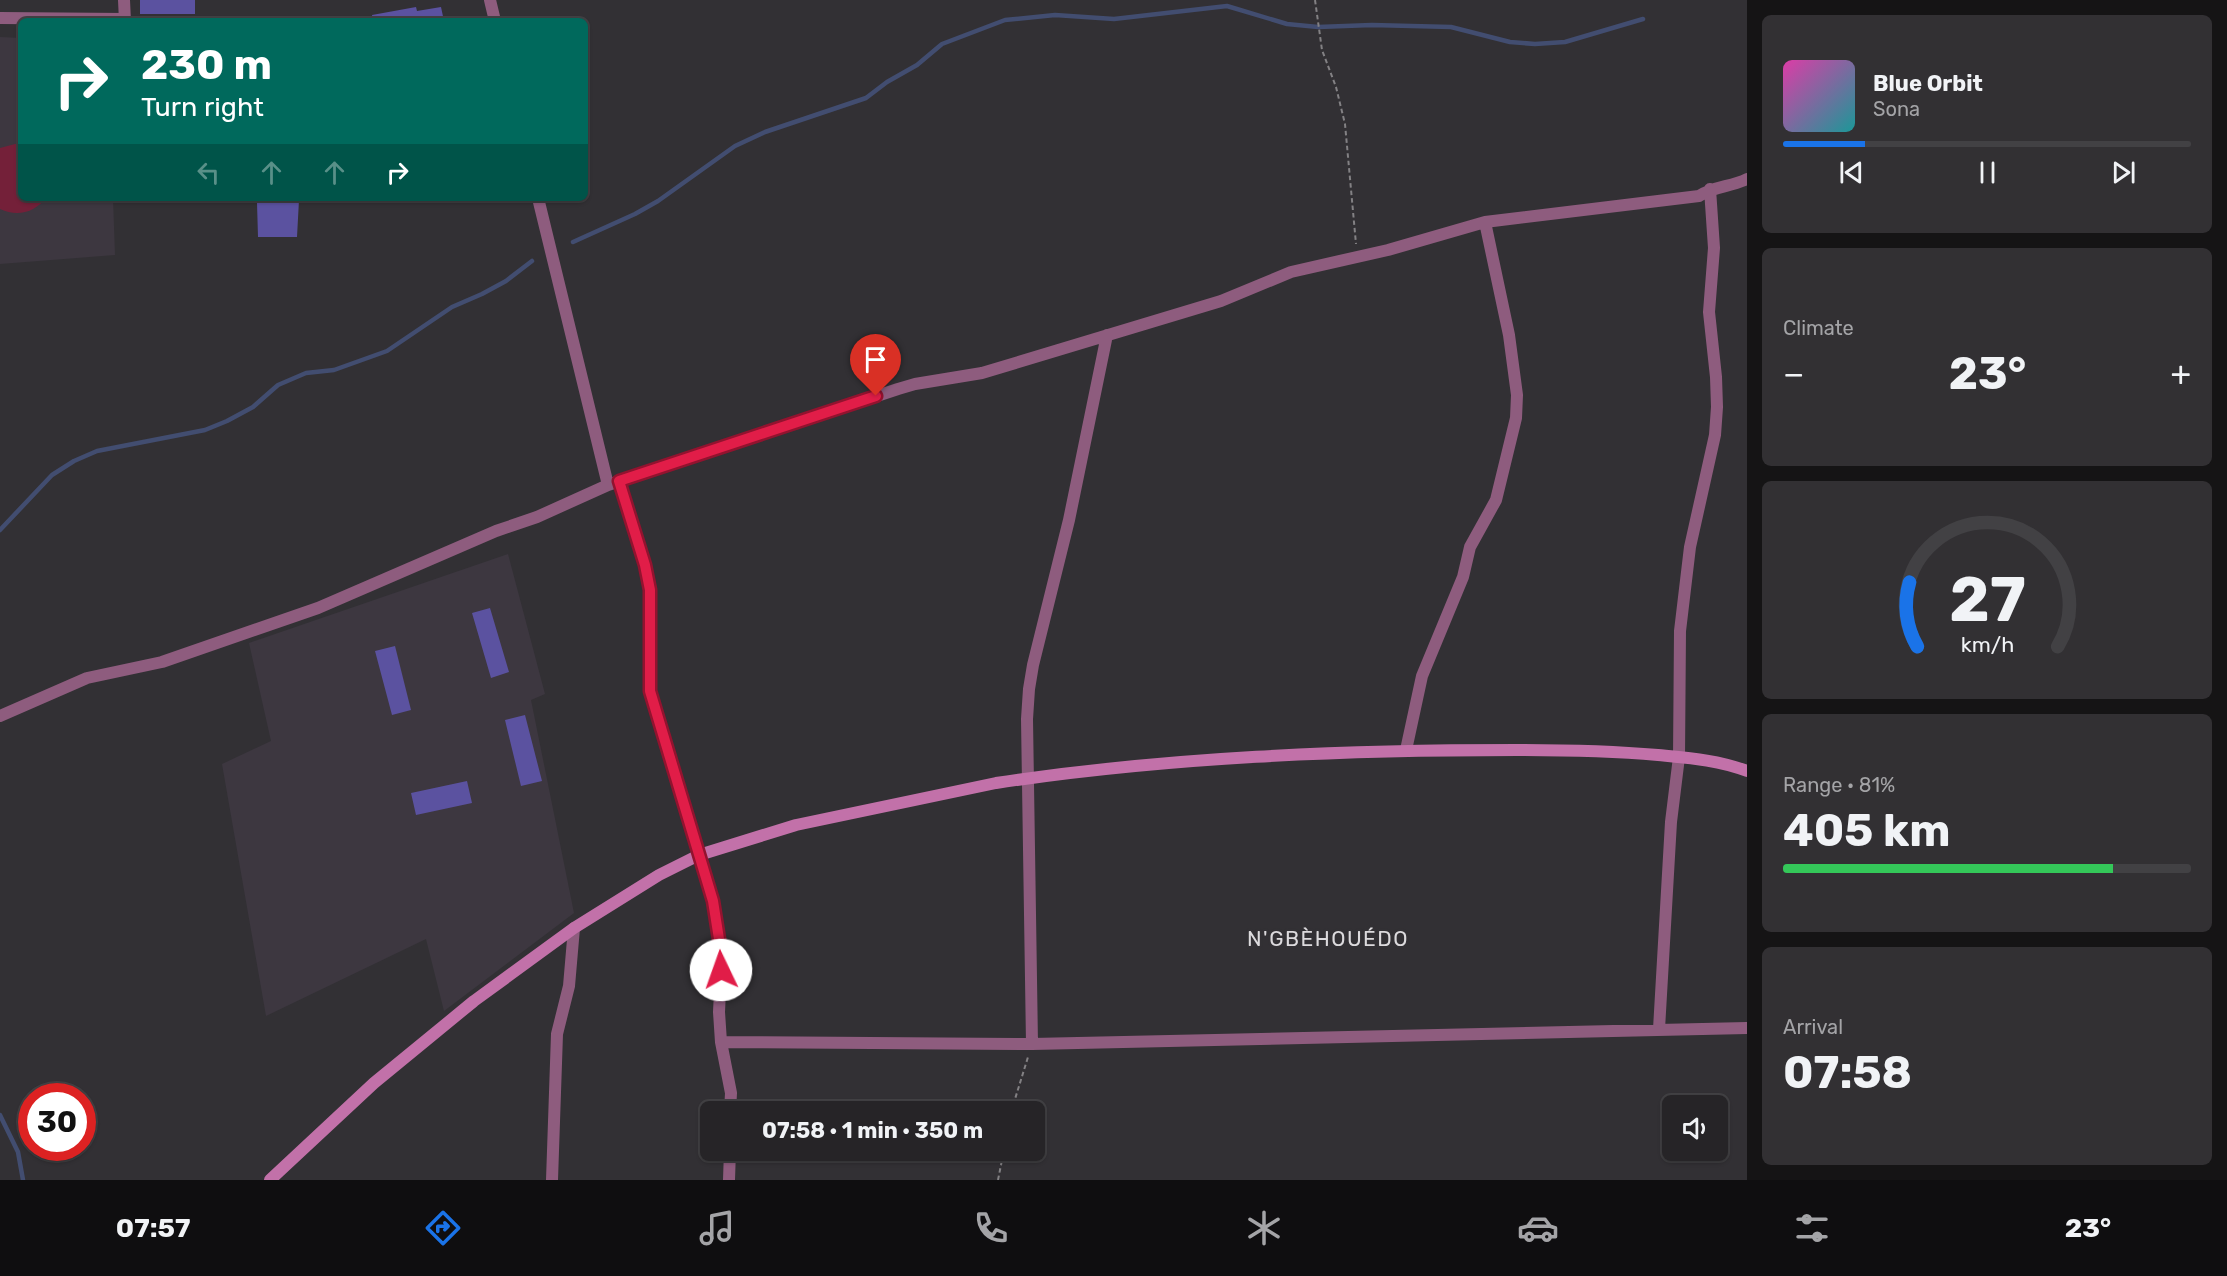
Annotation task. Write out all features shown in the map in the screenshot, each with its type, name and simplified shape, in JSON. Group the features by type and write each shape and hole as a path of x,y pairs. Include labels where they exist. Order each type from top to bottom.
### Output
{"street":[{"path":"124,0 125,18"},
{"path":"490,0 494,18"},
{"path":"0,18 18,18"},
{"path":"0,716 87,678 162,662 318,608 613,483 898,389 982,373 1221,301 1291,272 1388,250 1485,222 1699,196 1710,189 1734,186 1747,179"},
{"path":"1659,1029 1670,833 1679,757 1680,631 1684,588 1690,547 1715,435 1717,407 1709,312 1714,248 1710,189"},
{"path":"539,201 613,483 645,565 650,590 650,691 713,901 719,939 721,1042 730,1101"},
{"path":"1406,750 1422,676 1463,577 1470,547 1496,500 1513,439 1517,395 1509,335 1485,222"},
{"path":"1032,1044 1029,689 1069,520 1107,335"},
{"path":"270,1180 374,1083 474,1001 574,928 659,875 699,855 796,825 1029,778 1195,761 1358,751 1565,750 1718,761 1747,771"},
{"path":"552,1180 557,1034 569,986 574,928"},
{"path":"721,1042 1032,1044 1747,1028"},
{"path":"729,1180 730,1161"}],"path":[{"path":"1315,0 1322,50 1336,87 1345,124 1357,256"},
{"path":"1014,1101 1032,1044"},
{"path":"998,1180 1002,1161"}],"shaded area":[{"path":"0,37 18,38 18,201 113,201 115,255 0,264"},
{"path":"18,144 18,201 43,201 31,210 13,213 0,209 0,148"},
{"path":"508,554 545,694 531,700 574,913 444,1011 426,939 266,1016 222,764 271,741 249,643"}],"building":[{"path":"140,0 195,0 195,14 140,14"},
{"path":"416,7 417,11 441,7 443,18 372,18 372,15"},
{"path":"279,201 299,201 297,237 258,237 257,203 279,203"},
{"path":"490,608 509,672 491,678 472,613"},
{"path":"395,646 411,710 392,715 375,651"},
{"path":"525,715 542,781 521,786 505,720"},
{"path":"467,781 472,803 416,815 411,793"}],"waterway":[{"path":"573,242 658,201 735,146 765,132 866,98 887,82 917,65 942,44 1005,20 1055,15 1114,19 1227,6 1287,24 1318,27 1372,25 1451,27 1510,42 1535,44 1565,42 1643,19"},
{"path":"0,530 52,475 74,461 97,451 205,430 227,421 253,407 278,385 306,373 334,370 387,351 452,307 506,281 532,261"},
{"path":"0,1115 18,1152 23,1180"}],"district":[{"name":"N'GBÈHOUÉDO","path":"1328,939"}],"route":[{"path":"721,970 713,901 650,691 650,590 645,565 619,481 876,396"}]}
